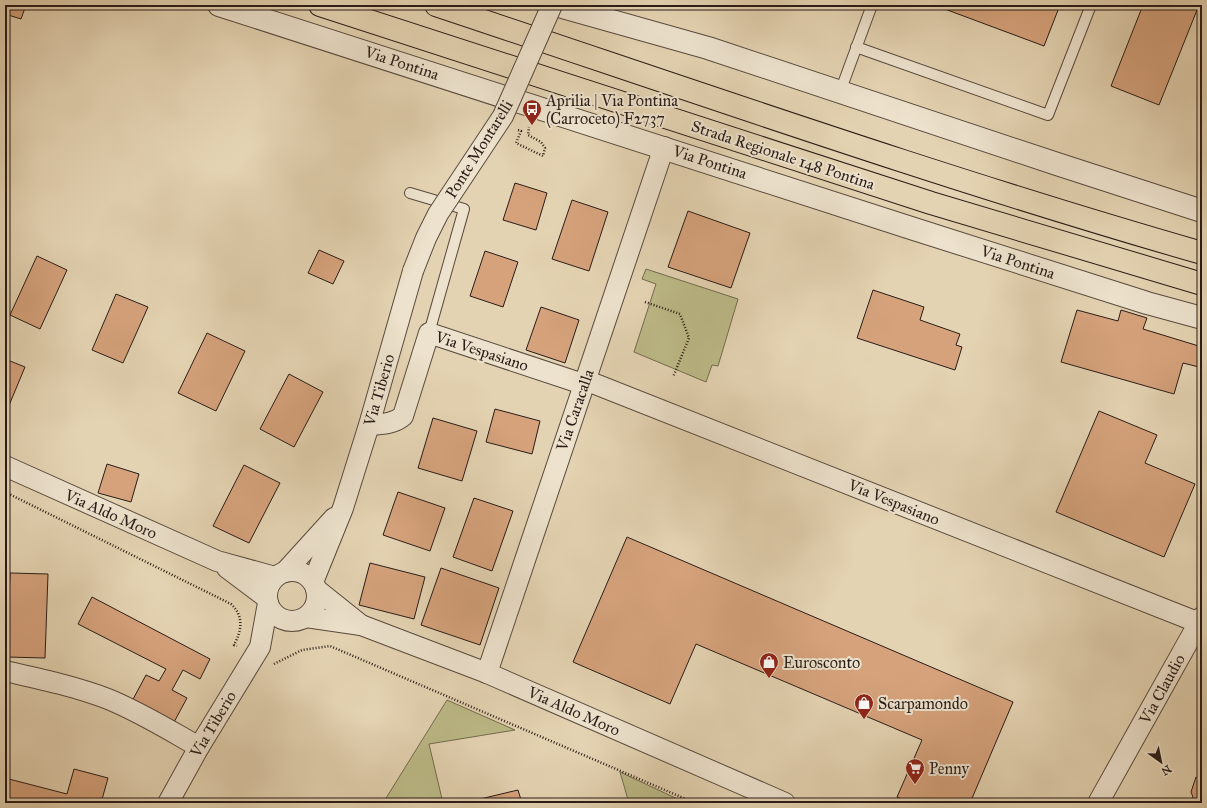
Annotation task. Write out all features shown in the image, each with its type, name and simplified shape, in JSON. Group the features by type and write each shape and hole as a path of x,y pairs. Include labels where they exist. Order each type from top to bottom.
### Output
{"highway":[{"name":"Strada Regionale 148 Pontina","path":"320,5 924,201 1202,284"},
{"name":"Strada Regionale 148 Pontina","path":"436,5 821,134 1128,231 1202,252"}],"street":[{"name":"Via Pontina","path":"219,5 664,147 929,234 1146,303 1202,318"},
{"name":"Ponte Montarelli","path":"413,271 420,250 438,214 500,121 513,95 552,5"},
{"path":"555,5 708,48 1202,210"},
{"name":"Via Caracalla","path":"487,673 664,147"},
{"name":"Via Tiberio","path":"314,586 343,508 369,425 413,271"},
{"name":"Via Vespasiano","path":"369,425 389,423 398,420 403,416 429,333 584,382 1201,621"},
{"name":"Via Aldo Moro","path":"5,466 217,561 280,575 301,573 314,586 361,624"},
{"name":"Via Tiberio","path":"280,575 343,508"},
{"name":"Via Aldo Moro","path":"217,561 267,601 277,617 361,624 487,673 785,803"},
{"path":"267,601 267,590 280,575"},
{"path":"300,619 315,605 314,586"},
{"name":"Via Tiberio","path":"168,803 199,747 257,651 267,601"},
{"name":"Via Tiberio","path":"257,651 300,619"},
{"name":"Via Claudio","path":"1098,803 1201,621"},
{"path":"5,671 61,684 108,699 140,714 199,747"}],"lane":[{"path":"840,92 872,5"},
{"path":"856,47 1048,116 1091,5"},
{"path":"410,192 464,209 429,333"}],"path":[{"path":"500,121 521,131 516,143 543,156 545,148 541,142 528,135 529,126"},
{"path":"645,302 680,314 689,338 674,377"},
{"path":"5,492 231,604 236,609 241,625 240,633 234,645 257,651 272,666 302,650 330,646 695,803"}],"shaded area":[{"path":"646,269 738,299 718,366 712,365 706,382 634,352 656,284 642,279"},
{"path":"447,700 515,730 429,744 443,803 383,803"},
{"path":"620,772 686,803 629,803"}],"building":[{"path":"5,5 26,5 21,19 5,14"},
{"path":"934,5 1060,5 1044,46"},
{"path":"1143,5 1199,5 1159,105 1111,86"},
{"path":"515,183 547,193 536,230 503,220"},
{"path":"572,200 608,212 589,271 552,259"},
{"path":"688,211 750,233 731,288 668,267"},
{"path":"319,250 344,261 333,284 308,273"},
{"path":"485,251 518,262 503,307 470,296"},
{"path":"37,256 67,270 40,329 10,315"},
{"path":"873,290 924,307 920,320 960,334 956,345 962,347 955,370 857,338"},
{"path":"116,294 148,307 123,363 92,350"},
{"path":"541,307 579,320 565,363 526,350"},
{"path":"1077,310 1118,321 1121,310 1147,318 1143,329 1202,347 1202,356 1199,367 1183,363 1174,394 1061,362"},
{"path":"207,333 245,351 216,411 178,393"},
{"path":"5,359 25,367 5,415"},
{"path":"289,374 323,392 294,447 260,429"},
{"path":"495,409 540,421 532,454 486,442"},
{"path":"1099,411 1157,435 1145,463 1195,484 1164,557 1056,512"},
{"path":"433,418 477,431 462,481 418,468"},
{"path":"107,464 139,474 131,502 98,493"},
{"path":"244,465 280,483 249,543 213,526"},
{"path":"398,492 445,508 430,551 383,535"},
{"path":"474,498 513,511 492,571 453,557"},
{"path":"627,537 1013,702 970,803 911,803 897,797 922,740 696,644 670,704 573,662"},
{"path":"370,563 425,577 414,619 359,605"},
{"path":"441,568 499,588 480,645 421,625"},
{"path":"10,573 48,574 45,658 7,657"},
{"path":"92,597 210,659 200,679 183,670 172,690 187,698 173,724 131,703 146,675 159,681 166,669 78,624"},
{"path":"74,769 108,778 101,803 5,803 5,778 67,794"},
{"path":"1196,777 1202,779 1202,803 1190,803 1193,797 1191,792"},
{"path":"518,790 522,803 481,803 480,799"}],"place":[{"name":"Aprilia | Via Pontina (Carroceto) F2737","path":"532,126"},
{"name":"Eurosconto","path":"769,679"},
{"name":"Scarpamondo","path":"864,720"},
{"name":"Penny","path":"915,785"}]}
